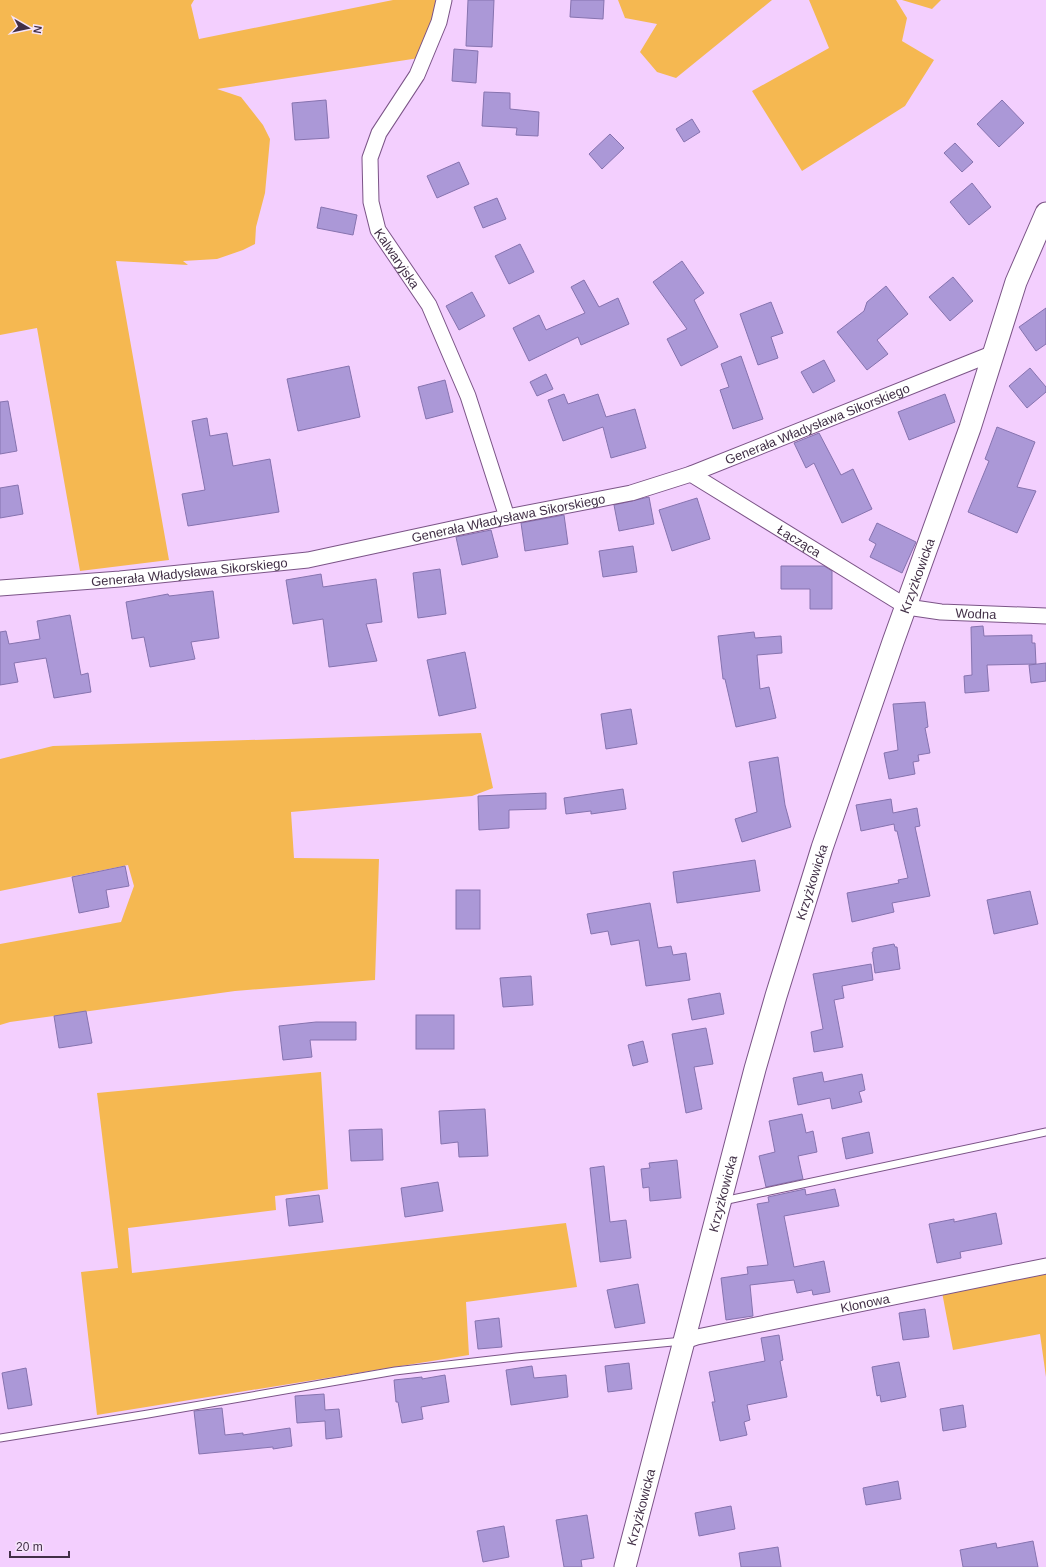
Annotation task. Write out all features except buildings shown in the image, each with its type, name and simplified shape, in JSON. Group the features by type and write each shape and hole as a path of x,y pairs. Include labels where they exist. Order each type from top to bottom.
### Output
{"street":[{"name":"Kalwaryjska","path":"444,0 438,22 417,75 379,133 370,158 371,202 378,230 429,305 468,396 507,517"},
{"name":"Krzyżkowicka","path":"625,1567 720,1202 774,1003 822,848 970,428 1016,282 1044,226"},
{"name":"Generała Władysława Sikorskiego","path":"0,588 120,579 308,560 507,517 631,493 691,474 994,353"},
{"name":"Łącząca","path":"691,474 907,607"},
{"name":"Wodna","path":"907,607 940,612 1046,616"},
{"name":"Klonowa","path":"685,1341 705,1335 1046,1266"}],"lane":[{"path":"720,1202 1046,1132"},
{"path":"0,1438 395,1371 516,1357 685,1341"}],"shaded area":[{"path":"0,0 194,0 191,5 199,39 393,0 435,0 436,10 419,58 217,89 241,97 263,125 270,139 265,193 256,227 255,244 217,259 183,261 188,265 116,261 169,560 80,571 37,328 0,335"},
{"path":"618,0 772,0 676,78 657,72 640,52 657,24 625,18"},
{"path":"809,0 896,0 907,18 902,41 934,60 905,106 802,171 752,91 829,48"},
{"path":"902,0 941,0 932,9"},
{"path":"481,733 493,788 472,796 291,812 294,858 379,859 375,980 235,991 10,1022 0,1025 0,944 121,922 134,886 128,865 0,891 0,759 53,746"},
{"path":"321,1072 328,1189 275,1196 276,1210 128,1228 132,1273 566,1223 577,1287 466,1302 469,1355 97,1415 81,1272 118,1268 97,1093"},
{"path":"1046,1265 1046,1377 1040,1334 953,1350 941,1287"}]}
